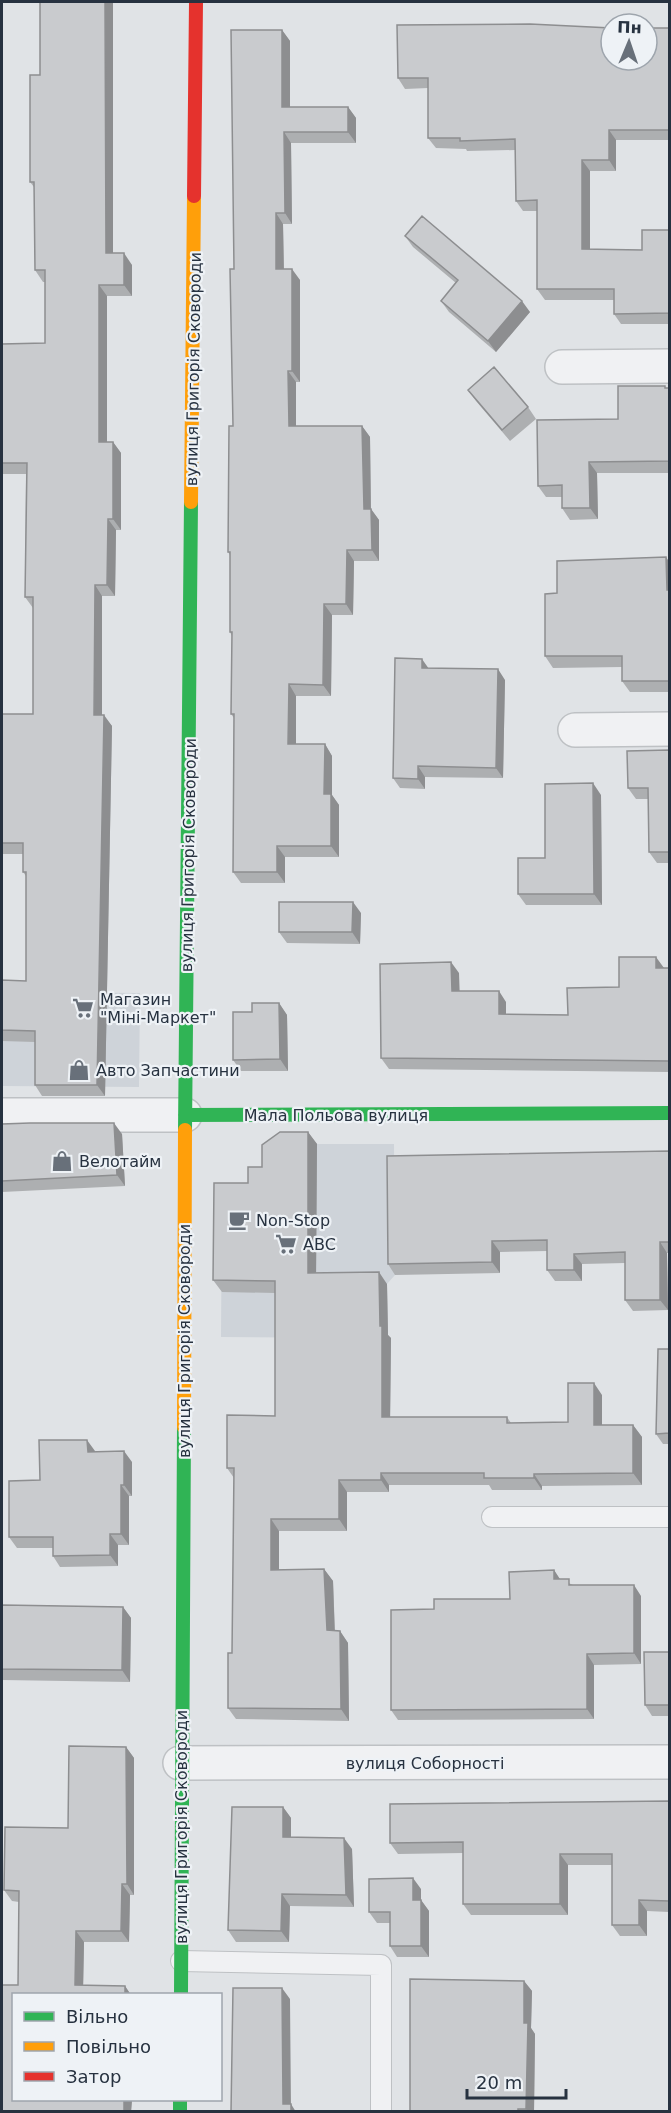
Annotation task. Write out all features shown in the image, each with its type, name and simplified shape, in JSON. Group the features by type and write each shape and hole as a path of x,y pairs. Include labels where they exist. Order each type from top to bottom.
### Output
{"main road":[{"name":"вулиця Григорія Сковороди","path":"181,1993 180,1763 196,2"},
{"name":"Мала Польова вулиця","path":"185,1115 669,1113"}],"street":[{"path":"562,367 669,366"},
{"path":"574,730 669,729"},
{"name":"Мала Польова вулиця","path":"2,1115 185,1115"},
{"name":"вулиця Соборності","path":"180,1763 669,1762"}],"lane":[{"path":"492,1517 669,1517"},
{"name":"вулиця Григорія Сковороди","path":"181,1961 381,1965 381,2112"}],"shaded area":[{"path":"2,992 140,993 139,1087 2,1086"},
{"path":"288,1144 394,1144 395,1275 387,1284 365,1338 221,1337 222,1194 256,1195"}],"building":[{"path":"40,2 105,2 106,253 124,253 124,285 99,285 99,442 113,442 113,519 108,519 107,585 95,585 94,715 104,715 97,1085 35,1085 35,1031 2,1030 2,980 26,981 26,872 23,872 23,843 2,843 2,714 33,714 33,597 25,597 27,463 2,463 2,344 45,343 45,270 35,270 34,182 30,182 30,75 40,75"},
{"path":"530,24 599,27 599,72 659,72 659,28 669,28 669,130 609,130 609,160 582,160 582,249 642,250 642,230 669,230 669,313 614,314 614,289 537,289 537,200 516,201 515,139 460,141 460,138 428,138 428,78 398,78 397,25"},
{"path":"231,30 282,30 282,107 348,107 348,132 284,132 285,213 276,213 276,269 292,269 292,371 288,371 289,426 362,426 364,509 371,509 372,550 347,550 346,604 324,604 323,685 289,684 288,744 325,744 324,794 331,794 331,846 277,846 277,872 233,872 234,714 231,714 232,632 230,632 230,552 228,552 229,426 233,426 230,269 234,269"},
{"path":"422,216 522,301 488,341 441,301 458,280 405,236"},
{"path":"494,367 528,407 502,430 468,390"},
{"path":"618,386 665,386 669,388 669,461 589,462 590,508 562,508 562,485 538,486 537,420 618,419"},
{"path":"666,557 667,590 669,590 669,681 622,681 622,656 545,656 545,594 557,593 557,561"},
{"path":"395,658 422,659 422,668 498,669 496,768 418,766 418,779 393,778"},
{"path":"669,750 669,852 649,852 648,788 628,788 627,751"},
{"path":"593,783 594,894 518,894 518,858 545,858 545,784"},
{"path":"279,902 353,902 352,932 279,932"},
{"path":"619,957 656,957 656,968 669,968 669,1061 381,1058 380,964 451,962 452,991 499,991 499,1014 568,1015 567,988 619,987"},
{"path":"252,1003 279,1003 280,1059 233,1060 233,1012 252,1012"},
{"name":"Велотайм","path":"114,1123 117,1175 2,1181 2,1124"},
{"path":"280,1132 308,1132 308,1273 379,1272 380,1326 382,1326 382,1417 507,1417 507,1423 568,1422 568,1383 594,1383 594,1425 633,1425 633,1473 534,1474 534,1478 484,1478 484,1473 381,1473 381,1480 339,1480 339,1519 271,1519 271,1570 324,1569 327,1630 340,1631 341,1709 228,1708 228,1653 232,1653 234,1468 227,1468 227,1415 275,1416 275,1281 213,1280 214,1183 248,1183 248,1167 262,1167 262,1145"},
{"path":"669,1151 669,1242 660,1242 660,1300 625,1300 625,1252 574,1254 574,1270 547,1270 547,1240 492,1241 492,1262 388,1264 387,1156"},
{"path":"658,1349 669,1349 669,1433 656,1434"},
{"path":"39,1440 87,1440 88,1452 124,1451 121,1534 110,1534 110,1555 53,1556 53,1537 9,1537 9,1481 40,1480"},
{"path":"554,1570 554,1579 569,1579 569,1585 634,1585 634,1653 587,1654 587,1709 391,1710 391,1610 434,1609 434,1599 510,1599 509,1572"},
{"path":"2,1605 123,1607 122,1670 2,1669"},
{"path":"644,1652 669,1652 669,1705 645,1705"},
{"path":"69,1746 126,1747 127,1884 122,1884 121,1931 76,1931 75,1985 125,1986 125,1993 12,1993 12,2101 124,2101 124,2112 2,2112 2,1985 18,1985 19,1891 4,1890 5,1827 68,1828"},
{"path":"669,1801 669,1901 639,1900 639,1925 612,1925 612,1854 560,1854 560,1904 463,1904 463,1842 390,1843 390,1804"},
{"path":"232,1807 283,1807 283,1837 344,1838 346,1895 282,1894 281,1931 228,1930"},
{"path":"413,1878 413,1900 421,1900 421,1946 390,1946 390,1912 369,1912 369,1879"},
{"path":"410,1979 524,1981 524,2023 528,2023 526,2109 518,2109 518,2112 410,2112"},
{"path":"233,1988 282,1988 283,2104 291,2104 291,2112 231,2112"}],"traffic: fast":[{"path":"185,1130 191,502"},
{"path":"185,1115 670,1113"},
{"path":"181,1993 184,1427"},
{"path":"180,2101 180,2112"}],"traffic: slow":[{"path":"191,502 194,196"},
{"path":"184,1427 185,1130"}],"traffic: jam":[{"path":"194,196 196,2"}],"place":[{"name":"Магазин \"Міні-Маркет\"","path":"83,1008"},
{"name":"Авто Запчастини","path":"79,1070"},
{"name":"Велотайм","path":"62,1161"},
{"name":"Non-Stop","path":"239,1220"},
{"name":"ABC","path":"286,1244"}]}
